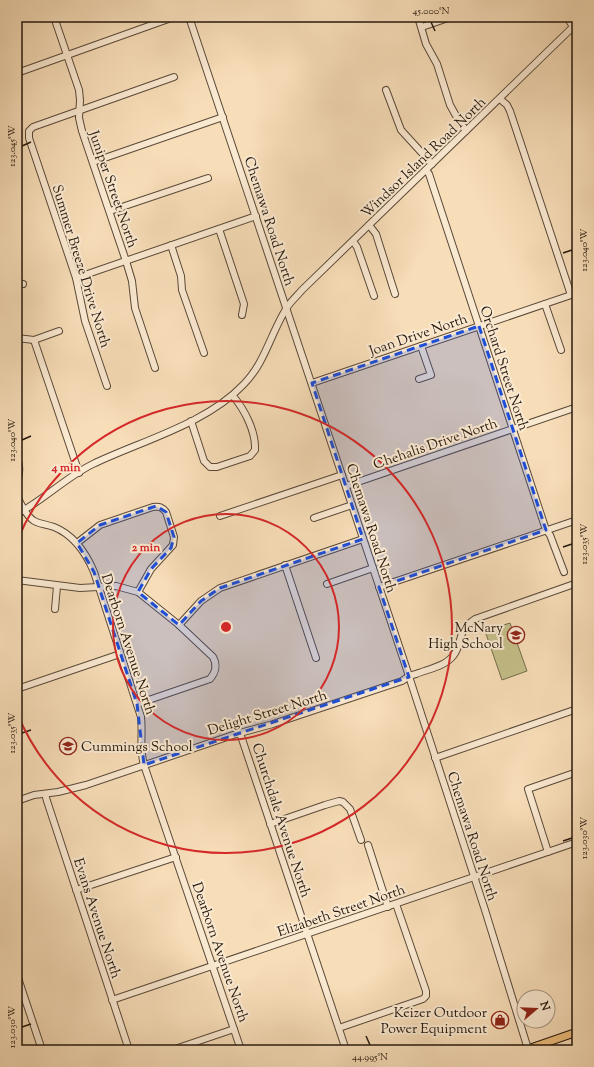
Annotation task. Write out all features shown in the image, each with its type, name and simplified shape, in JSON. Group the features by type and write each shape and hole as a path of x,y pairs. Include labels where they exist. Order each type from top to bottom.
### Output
{"main road":[{"path":"527,1050 577,1032"}],"street":[{"name":"Juniper Street North","path":"54,17 79,90 79,118 82,131 126,261 132,281 135,308 155,368"},
{"path":"17,73 174,17"},
{"name":"Chemawa Road North","path":"189,17 409,677 474,877 527,1050"},
{"path":"418,17 426,44 434,59 450,105 466,131"},
{"path":"422,27 451,17"},
{"path":"567,17 575,25"},
{"name":"Windsor Island Road North","path":"17,514 94,464 191,421 214,409 233,396 259,365 286,308 302,290 575,25"},
{"path":"80,110 174,77"},
{"path":"386,90 401,130 432,164"},
{"path":"500,99 507,105 510,111 574,294"},
{"name":"Summer Breeze Drive North","path":"80,110 33,127 29,131 29,138 76,278 85,321 107,386"},
{"path":"93,162 223,117"},
{"name":"Orchard Street North","path":"426,170 429,174 546,530 550,535 564,572"},
{"path":"110,211 208,178"},
{"path":"76,278 256,216"},
{"path":"369,225 376,234 395,294"},
{"path":"219,228 244,304 242,314"},
{"path":"353,241 357,246 374,296"},
{"path":"171,245 181,276 182,290 204,353"},
{"name":"Joan Drive North","path":"312,383 574,294"},
{"path":"545,304 561,350"},
{"path":"17,338 34,340 59,331"},
{"path":"34,340 79,473"},
{"path":"419,379 431,375 421,346"},
{"path":"191,421 204,461 210,467 217,467 250,456 255,450 255,440 246,415 242,407 233,396"},
{"name":"Chehalis Drive North","path":"346,486 577,407"},
{"name":"Dearborn Avenue North","path":"17,457 20,469 17,495 25,510 33,521 54,528 64,533 77,543 90,563 141,717 142,728 140,750 144,765 241,1050"},
{"path":"220,516 342,474"},
{"path":"314,518 352,505"},
{"path":"77,543 100,525 153,507 160,507 164,509 174,537 173,545 151,569 138,592"},
{"path":"379,587 577,520"},
{"path":"179,625 201,601 214,591 363,539"},
{"path":"285,565 316,658"},
{"path":"327,584 373,568"},
{"path":"17,580 80,588 116,586 138,592 179,625 210,653 215,661 215,671 210,679 137,704"},
{"name":"Delight Street North","path":"17,801 34,795 64,791 86,785 240,733 273,724 382,688 414,674 441,666 450,659 456,651 464,629 475,619 577,583"},
{"path":"55,609 57,586"},
{"path":"17,689 120,654"},
{"path":"435,758 577,709"},
{"name":"Churchdale Avenue North","path":"240,733 346,1050"},
{"path":"548,852 528,789 577,772"},
{"name":"Evans Avenue North","path":"45,794 129,1050"},
{"path":"270,824 339,801 347,804 350,809 361,840"},
{"name":"Elizabeth Street North","path":"112,1000 577,842"},
{"path":"368,845 388,907"},
{"path":"76,890 176,857"},
{"path":"339,1028 423,999 426,996 426,991 396,904"},
{"path":"17,975 42,1050"},
{"path":"172,1050 234,1029"}],"highlighted area":[{"path":"479,326 546,530 379,587 409,677 144,765 137,704 94,572 77,543 100,525 156,506 166,512 174,537 171,548 151,569 138,592 179,625 201,601 220,588 363,539 312,383"}],"shaded area":[{"path":"510,623 527,671 502,680 485,631"}],"place":[{"name":"McNary High School","path":"516,635"},
{"name":"Cummings School","path":"68,746"},
{"name":"Keizer Outdoor Power Equipment","path":"500,1020"}]}
